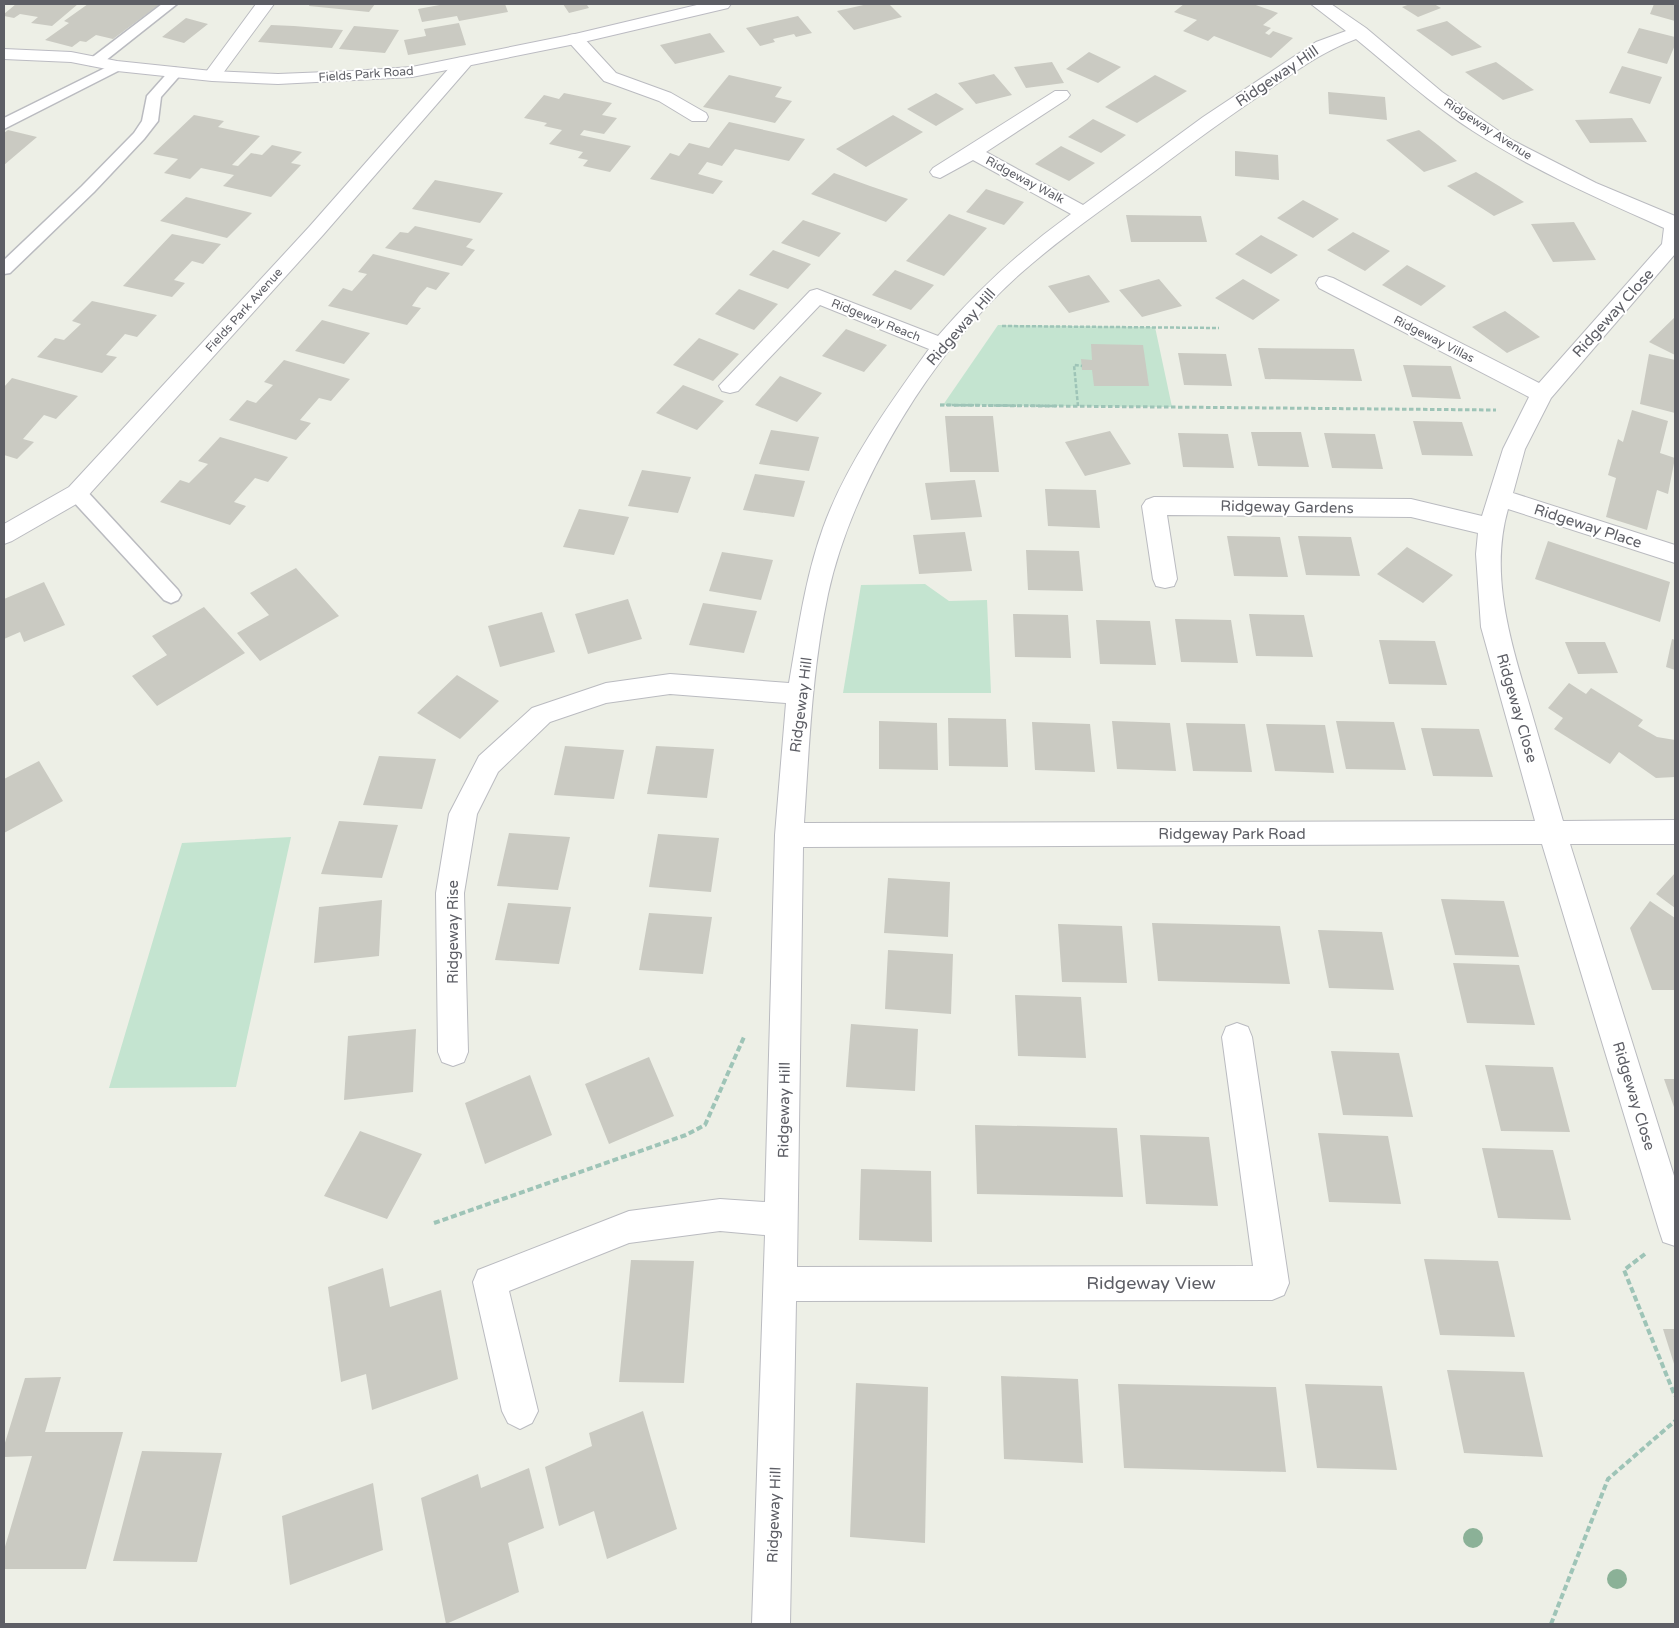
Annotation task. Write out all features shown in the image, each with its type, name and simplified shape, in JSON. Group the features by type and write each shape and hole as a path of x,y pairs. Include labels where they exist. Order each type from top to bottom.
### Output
{"street":[{"path":"212,76 265,4"},
{"name":"Fields Park Road","path":"4,54 71,57 116,66 212,76 278,79 412,72 575,39 722,4"},
{"name":"Ridgeway Avenue","path":"1320,4 1360,32 1454,110 1550,169 1675,224"},
{"name":"Ridgeway Hill","path":"771,1624 782,1220 788,834 800,694 816,594 835,527 866,462 900,404 959,325 1012,270 1084,213 1210,121 1322,46 1360,32"},
{"path":"575,39 610,76 665,96 699,117"},
{"name":"Fields Park Avenue","path":"4,535 78,493 316,231 464,62"},
{"path":"973,152 1061,95"},
{"name":"Ridgeway Walk","path":"940,172 973,152 1084,213"},
{"name":"Ridgeway Close","path":"1675,224 1672,244 1538,402 1514,449 1491,527 1488,554 1494,627 1552,834 1675,1230"},
{"name":"Ridgeway Villas","path":"1326,283 1538,402"},
{"name":"Ridgeway Reach","path":"730,386 817,296 942,346"},
{"name":"Ridgeway Place","path":"1500,498 1675,554"},
{"name":"Ridgeway Gardens","path":"1165,579 1154,506 1411,508 1491,527"},
{"name":"Ridgeway Rise","path":"453,1052 450,893 463,814 488,764 541,714 606,693 670,684 800,694"},
{"name":"Ridgeway Park Road","path":"788,834 1552,834 1675,832"},
{"name":"Ridgeway View","path":"780,1284 1272,1283 1237,1036"},
{"path":"520,1410 490,1282 629,1227 720,1215 782,1220"}],"lane":[{"path":"95,62 170,4"},
{"path":"4,124 116,66"},
{"path":"4,269 88,189 139,136 150,121 154,96 176,72"},
{"path":"78,493 171,595"}],"path":[{"path":"959,325 1219,328"},
{"path":"1078,406 1074,365 1082,366"},
{"path":"900,404 1078,406 1538,402"},
{"path":"434,1223 686,1136 705,1125 748,1028 786,1018"},
{"path":"1653,1248 1624,1270 1675,1396"},
{"path":"1551,1624 1608,1479 1675,1421"}],"green space":[{"path":"998,325 1155,327 1172,407 943,405"},
{"path":"925,584 949,601 987,600 991,693 843,693 861,585"},
{"path":"291,837 236,1087 109,1088 182,843"}],"building":[{"path":"16,4 78,4 52,26 31,23 38,17 20,14 14,18 4,16"},
{"path":"88,4 160,4 113,39 96,35 86,42 80,41 72,47 45,40 69,23 64,21"},
{"path":"310,4 375,4 369,12 309,6"},
{"path":"445,4 505,4 508,12 459,21 457,16 422,22 418,9"},
{"path":"563,4 591,4 587,5 589,8 569,13"},
{"path":"868,4 889,4 902,17 854,30 837,11"},
{"path":"1184,4 1253,4 1278,13 1263,25 1271,28 1265,33 1269,35 1273,31 1293,38 1271,58 1214,36 1208,41 1183,31 1197,20 1174,12"},
{"path":"1410,4 1434,4 1441,8 1418,17 1402,7"},
{"path":"1654,4 1675,4 1675,21 1650,14"},
{"path":"798,16 812,33 796,37 794,34 773,39 775,42 760,46 746,28"},
{"path":"186,18 208,24 184,43 162,37"},
{"path":"1447,21 1482,47 1452,56 1416,30"},
{"path":"459,23 466,45 408,55 404,40 426,36 424,29"},
{"path":"271,25 343,30 332,48 258,42"},
{"path":"354,26 399,30 385,53 339,49"},
{"path":"1639,28 1675,37 1675,45 1667,64 1627,53"},
{"path":"710,33 725,52 675,64 660,45"},
{"path":"1089,52 1121,67 1098,83 1066,69"},
{"path":"1052,62 1064,83 1026,88 1014,67"},
{"path":"1496,62 1534,90 1503,100 1465,72"},
{"path":"1622,66 1662,77 1650,104 1609,93"},
{"path":"994,74 1012,95 976,104 958,83"},
{"path":"729,75 782,87 775,97 792,101 775,123 703,107"},
{"path":"1155,75 1187,91 1137,123 1105,107"},
{"path":"1328,92 1385,97 1387,120 1329,114"},
{"path":"564,93 612,103 602,115 617,118 604,134 584,130 580,135 631,146 610,172 583,166 588,160 578,158 583,152 549,144 562,130 544,126 547,123 524,118 544,95 559,99"},
{"path":"936,93 964,109 936,126 907,109"},
{"path":"194,115 224,121 218,127 260,136 232,165 238,166 251,153 262,155 272,145 302,152 291,163 301,165 271,197 223,186 234,175 201,168 190,179 164,173 178,159 153,154"},
{"path":"893,115 923,132 866,167 836,149"},
{"path":"1632,118 1647,142 1590,143 1575,120"},
{"path":"1093,119 1126,135 1101,153 1068,137"},
{"path":"729,122 805,139 789,161 735,149 722,166 707,162 698,174 723,181 713,194 650,179 670,153 679,156 689,143 709,148"},
{"path":"8,130 37,137 4,165 4,133"},
{"path":"1419,130 1457,161 1424,172 1386,140"},
{"path":"1061,146 1095,163 1069,181 1035,164"},
{"path":"1235,151 1278,155 1279,180 1235,176"},
{"path":"1476,172 1524,202 1494,216 1447,186"},
{"path":"834,173 908,199 886,222 811,194"},
{"path":"435,180 503,193 480,223 412,209"},
{"path":"986,189 1024,202 1004,225 966,212"},
{"path":"186,197 252,213 227,238 160,221"},
{"path":"1303,200 1339,219 1313,238 1277,218"},
{"path":"949,214 987,228 944,276 906,261"},
{"path":"1126,215 1201,216 1207,242 1131,242"},
{"path":"803,220 841,233 819,257 781,243"},
{"path":"1574,222 1596,260 1553,262 1531,224"},
{"path":"415,226 473,239 466,247 475,250 462,266 385,248 400,232 408,233"},
{"path":"1353,232 1390,251 1365,271 1327,250"},
{"path":"172,234 221,244 203,264 192,261 174,280 185,283 172,297 123,286"},
{"path":"1261,235 1298,255 1271,274 1235,254"},
{"path":"773,250 811,264 788,289 749,275"},
{"path":"373,254 450,273 436,290 427,287 419,296 412,306 421,308 407,325 328,306 343,288 352,291 367,274 358,272"},
{"path":"1407,265 1446,286 1421,306 1382,285"},
{"path":"895,270 934,285 911,310 872,295"},
{"path":"1089,275 1110,302 1069,313 1048,286"},
{"path":"1159,279 1182,306 1142,317 1119,290"},
{"path":"1243,279 1280,300 1253,320 1215,298"},
{"path":"739,289 778,304 754,330 715,314"},
{"path":"92,301 157,315 137,337 125,334 106,355 117,357 102,373 37,357 55,338 64,340 81,324 72,321"},
{"path":"1505,311 1540,337 1507,353 1472,327"},
{"path":"1675,317 1675,355 1649,342"},
{"path":"322,320 370,333 344,364 295,351"},
{"path":"846,329 887,345 864,372 822,356"},
{"path":"699,338 739,354 713,381 673,365"},
{"path":"1091,344 1143,345 1149,386 1094,386 1092,370 1082,370 1081,359 1092,360"},
{"path":"1258,348 1354,349 1362,381 1265,379"},
{"path":"1178,353 1226,354 1232,386 1184,385"},
{"path":"1649,354 1675,360 1675,413 1640,404"},
{"path":"284,360 350,379 331,401 319,398 300,420 311,423 296,440 229,420 247,400 256,403 273,385 264,382"},
{"path":"1403,365 1451,366 1461,399 1412,397"},
{"path":"780,376 822,393 797,422 755,405"},
{"path":"12,378 78,396 56,419 44,415 23,439 34,442 17,459 4,455 4,387"},
{"path":"683,385 724,401 697,430 656,413"},
{"path":"1632,410 1668,421 1660,453 1675,458 1668,494 1657,490 1647,530 1606,517 1616,478 1608,475 1618,439 1623,442"},
{"path":"945,416 993,416 999,472 950,472"},
{"path":"1413,421 1462,422 1473,456 1422,455"},
{"path":"771,430 819,437 809,471 759,464"},
{"path":"1110,431 1131,464 1085,476 1065,442"},
{"path":"1251,432 1301,432 1309,467 1258,466"},
{"path":"1178,433 1228,434 1234,468 1183,467"},
{"path":"1324,433 1375,434 1383,469 1332,468"},
{"path":"220,437 288,457 268,482 255,478 234,502 246,506 230,525 160,502 180,480 189,483 208,464 198,461"},
{"path":"642,470 691,477 678,513 628,506"},
{"path":"755,474 805,481 794,517 743,510"},
{"path":"975,480 982,517 931,520 925,483"},
{"path":"1045,489 1096,490 1100,528 1048,526"},
{"path":"579,509 629,517 614,555 563,547"},
{"path":"965,532 972,571 919,574 913,535"},
{"path":"1227,536 1280,537 1288,577 1234,576"},
{"path":"1298,536 1351,537 1360,576 1306,575"},
{"path":"1548,541 1670,582 1660,622 1535,579"},
{"path":"1407,547 1453,575 1423,603 1377,574"},
{"path":"1026,550 1079,551 1083,591 1028,590"},
{"path":"722,552 773,560 761,600 709,591"},
{"path":"296,568 339,616 260,661 237,633 269,615 250,593"},
{"path":"44,582 65,625 24,642 20,632 4,639 4,599"},
{"path":"628,599 642,639 588,654 575,614"},
{"path":"703,603 757,611 744,653 689,645"},
{"path":"204,607 245,653 157,706 132,676 167,655 152,636"},
{"path":"542,612 555,652 500,667 488,626"},
{"path":"1013,614 1068,615 1071,658 1015,657"},
{"path":"1249,614 1304,615 1313,657 1256,656"},
{"path":"1175,619 1231,620 1238,663 1181,662"},
{"path":"1096,620 1150,621 1156,665 1100,664"},
{"path":"1672,639 1675,640 1675,670 1666,667"},
{"path":"1379,640 1435,641 1447,685 1389,684"},
{"path":"1565,642 1605,642 1618,673 1578,674"},
{"path":"457,675 499,701 460,739 417,713"},
{"path":"1569,683 1586,694 1591,688 1643,720 1638,726 1657,737 1675,740 1675,777 1656,778 1619,752 1610,764 1554,729 1563,718 1548,708"},
{"path":"948,718 1006,719 1008,767 949,766"},
{"path":"879,721 937,723 938,770 879,769"},
{"path":"1112,721 1170,723 1176,771 1117,769"},
{"path":"1336,721 1394,722 1406,770 1346,769"},
{"path":"1032,722 1090,724 1095,772 1035,770"},
{"path":"1186,723 1245,724 1252,772 1193,771"},
{"path":"1266,724 1325,725 1334,773 1275,771"},
{"path":"1421,728 1479,729 1493,777 1433,776"},
{"path":"565,746 624,750 614,799 554,795"},
{"path":"656,746 714,749 707,798 647,794"},
{"path":"379,756 436,759 422,809 363,805"},
{"path":"39,761 63,801 4,833 4,779"},
{"path":"339,821 398,825 382,878 321,874"},
{"path":"509,833 570,837 558,890 497,886"},
{"path":"658,834 719,838 711,892 649,887"},
{"path":"1675,873 1675,908 1656,894"},
{"path":"888,878 950,882 948,937 884,933"},
{"path":"1441,899 1504,901 1519,957 1455,955"},
{"path":"382,900 379,956 314,963 319,907"},
{"path":"1650,901 1675,918 1675,990 1652,990 1630,928"},
{"path":"508,903 571,907 559,964 495,960"},
{"path":"649,913 712,917 703,974 639,970"},
{"path":"1152,923 1280,926 1290,984 1158,981"},
{"path":"1058,924 1122,926 1127,983 1062,982"},
{"path":"1318,930 1382,932 1394,990 1329,988"},
{"path":"888,950 953,954 951,1014 885,1009"},
{"path":"1453,963 1519,965 1535,1025 1467,1023"},
{"path":"1015,995 1081,997 1086,1058 1018,1056"},
{"path":"851,1024 918,1029 915,1091 846,1087"},
{"path":"416,1029 413,1092 344,1100 348,1036"},
{"path":"1331,1051 1399,1053 1413,1117 1343,1115"},
{"path":"649,1057 674,1116 609,1144 585,1084"},
{"path":"1485,1065 1553,1067 1570,1132 1501,1131"},
{"path":"530,1075 552,1135 485,1164 465,1103"},
{"path":"1664,1079 1675,1079 1675,1110"},
{"path":"975,1125 1117,1128 1123,1197 977,1194"},
{"path":"360,1131 422,1154 387,1219 324,1196"},
{"path":"1318,1133 1388,1136 1401,1204 1329,1202"},
{"path":"1140,1135 1209,1137 1218,1206 1146,1204"},
{"path":"1482,1148 1553,1150 1571,1220 1498,1218"},
{"path":"861,1169 931,1171 932,1242 859,1240"},
{"path":"1424,1259 1498,1261 1515,1337 1440,1335"},
{"path":"631,1260 694,1261 684,1383 619,1382"},
{"path":"383,1268 390,1307 441,1290 458,1379 372,1410 366,1374 341,1382 328,1287"},
{"path":"1663,1329 1675,1329 1675,1367"},
{"path":"1447,1370 1524,1372 1543,1457 1464,1453"},
{"path":"1001,1376 1078,1379 1083,1463 1004,1459"},
{"path":"61,1377 45,1432 123,1432 86,1569 4,1569 4,1550 32,1456 4,1457 4,1446 25,1378"},
{"path":"856,1383 928,1387 925,1543 850,1537"},
{"path":"1118,1384 1276,1387 1286,1472 1124,1468"},
{"path":"1305,1384 1382,1386 1397,1470 1317,1468"},
{"path":"643,1411 677,1529 607,1559 594,1511 559,1526 545,1467 592,1446 589,1433"},
{"path":"142,1451 222,1453 197,1562 113,1561"},
{"path":"529,1468 544,1528 508,1543 519,1592 446,1624 421,1498 478,1474 481,1488"},
{"path":"373,1483 383,1550 290,1585 282,1516"}]}
